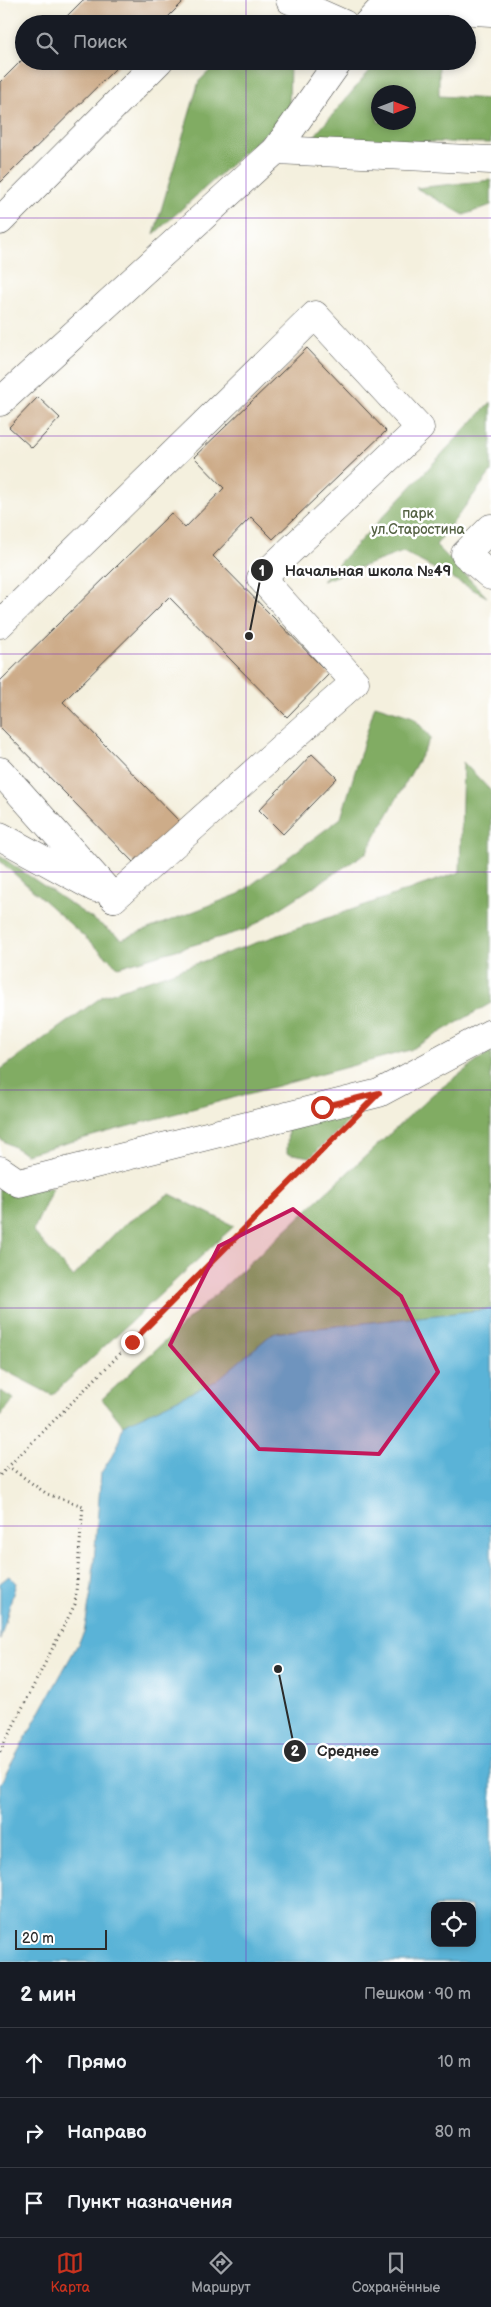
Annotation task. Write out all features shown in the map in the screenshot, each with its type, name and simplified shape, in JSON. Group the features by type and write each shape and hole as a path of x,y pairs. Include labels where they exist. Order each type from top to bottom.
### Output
{"lane":[{"path":"290,0 324,15"},
{"path":"376,15 384,6 491,12"},
{"path":"0,222 150,70"},
{"path":"0,402 276,150 333,70"},
{"path":"276,150 491,160"},
{"path":"0,624 315,315 420,428 261,578 355,682 114,898"},
{"path":"491,528 465,554 491,576"},
{"path":"0,770 114,898"},
{"path":"0,836 114,898"},
{"path":"0,1170 19,1183 379,1093 491,1033"}],"path":[{"path":"0,1476 344,1128"},
{"path":"0,1752 75,1604 83,1506 48,1494 9,1467"}],"highlighted area":[{"path":"293,1209 401,1296 438,1372 379,1454 259,1449 170,1345 219,1246"}],"green space":[{"path":"211,70 290,70 289,112 154,234 199,81"},
{"path":"370,70 439,70 439,96 491,99 491,143 311,140"},
{"path":"491,180 491,205 464,215 416,188"},
{"name":"парк ул.Старостина","path":"491,402 491,472 436,545 487,597 403,552 322,581"},
{"path":"375,705 413,717 431,738 366,853 248,929 118,967 0,861 0,856 122,939 239,894 341,818"},
{"path":"463,762 491,791 491,1003 410,1050 26,1154 0,1139 0,1070 103,996 460,872"},
{"path":"491,1051 491,1309 273,1333 216,1381 123,1425 102,1399 433,1094"},
{"path":"379,1093 310,1157 287,1153 288,1118"},
{"path":"53,1188 33,1231 73,1277 122,1226 170,1194 234,1226 52,1395 0,1368 0,1189"},
{"path":"0,1391 14,1399 0,1417"}],"water":[{"path":"491,1309 491,1962 0,1962 0,1784 84,1633 92,1586 101,1473 117,1448 123,1425 216,1381 273,1333"},
{"path":"9,1576 16,1583 0,1640 0,1583"}],"building":[{"path":"83,0 185,0 170,15 68,15"},
{"path":"15,67 15,70 114,70 0,183 0,82"},
{"path":"307,348 386,431 273,539 251,517 213,556 329,674 287,717 169,597 63,702 180,822 136,865 0,727 0,681 171,513 185,528 224,488 194,457"},
{"path":"38,397 60,418 32,448 9,427"},
{"path":"312,754 337,778 283,834 259,810"}],"place":[{"name":"Начальная школа №49","path":"249,636"},
{"name":"Среднее","path":"278,1669"}],"route":[{"path":"132,1342 379,1093 322,1107"}]}
